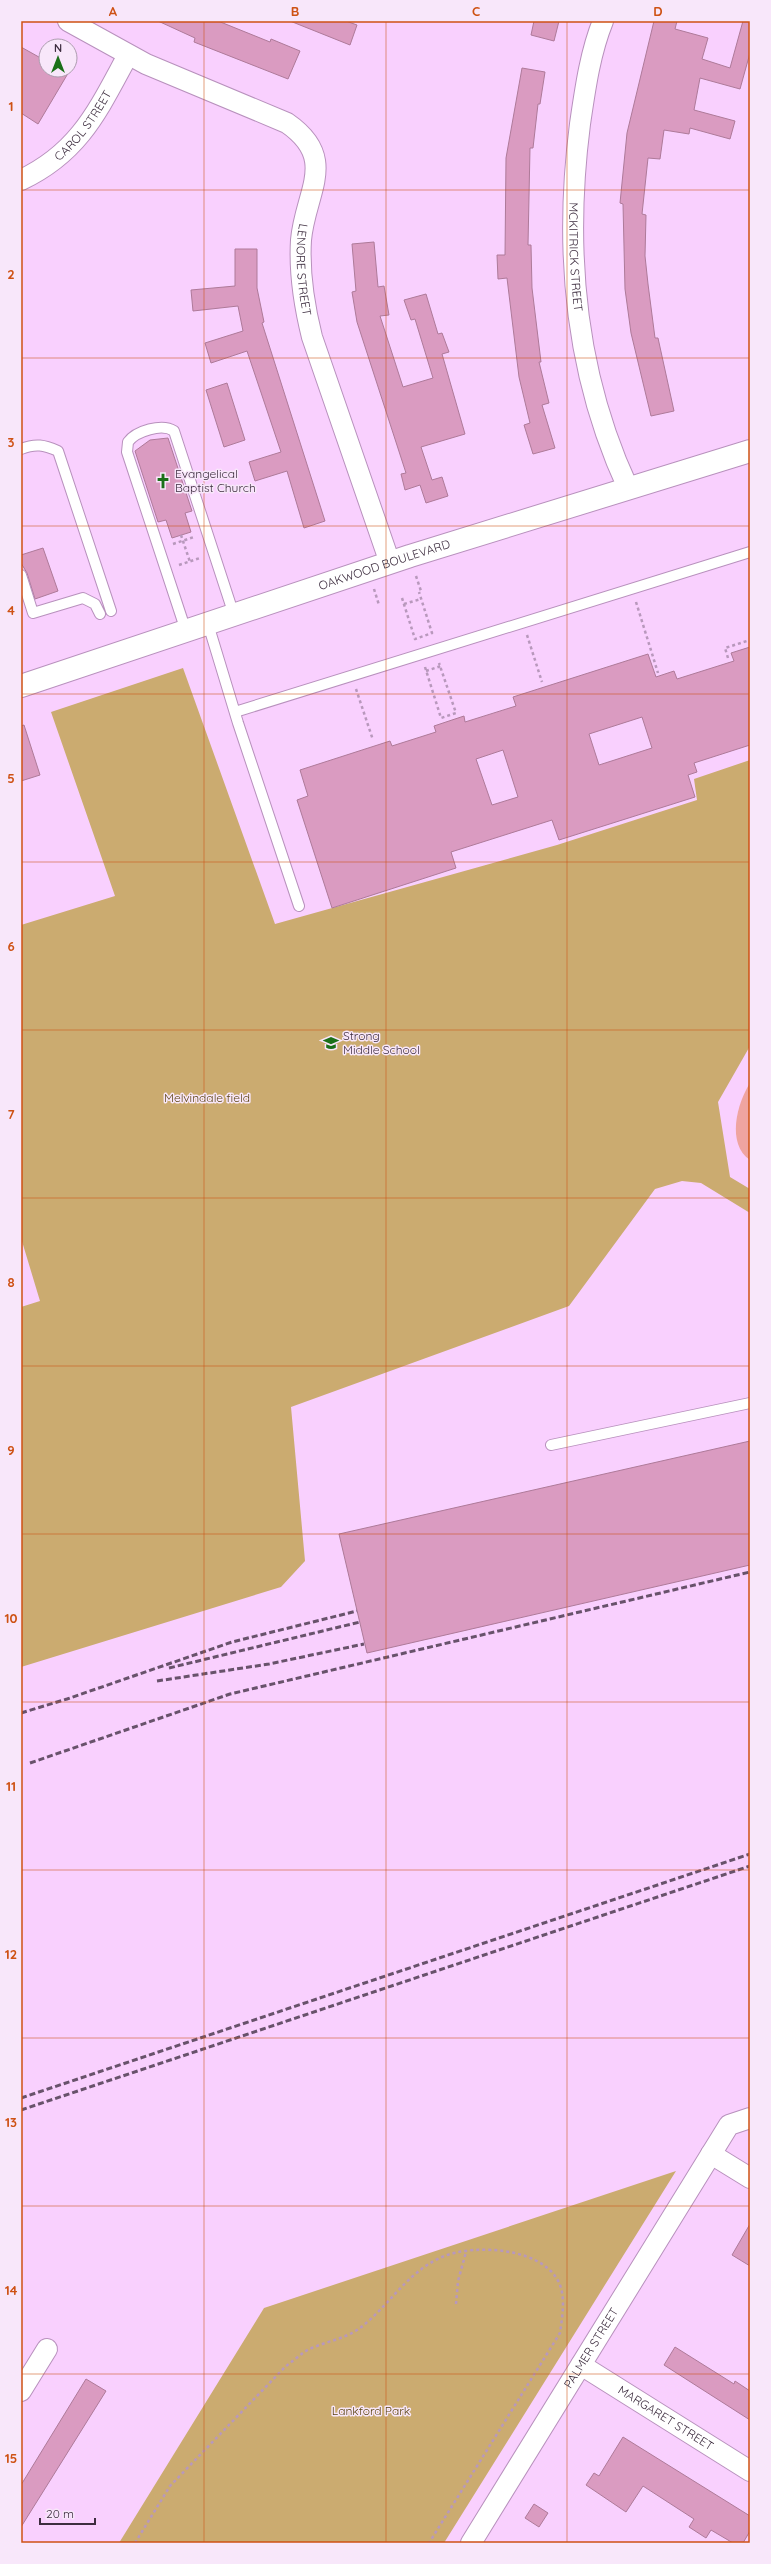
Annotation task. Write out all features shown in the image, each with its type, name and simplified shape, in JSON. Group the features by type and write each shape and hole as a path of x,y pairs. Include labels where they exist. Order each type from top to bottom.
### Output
{"main road":[{"name":"OAKWOOD BOULEVARD","path":"21,686 390,563 750,451"}],"street":[{"name":"LENORE STREET","path":"68,21 128,55 287,124 301,133 311,146 317,172 305,214 301,240 301,272 305,308 312,336 390,563"},
{"name":"MCKITRICK STREET","path":"602,21 584,96 576,160 572,224 575,287 585,364 610,449 628,488"},
{"name":"CAROL STREET","path":"21,180 40,171 74,143 88,126 128,55"},
{"name":"PALMER STREET","path":"471,2543 729,2125 750,2118"},
{"path":"711,2154 750,2178"},
{"path":"21,2391 47,2349"},
{"name":"MARGARET STREET","path":"581,2365 750,2471"}],"lane":[{"path":"186,631 127,447 128,442 135,435 161,427 174,431 234,615"},
{"path":"21,449 32,445 44,445 58,451 111,611"},
{"path":"235,712 750,552"},
{"path":"21,575 33,613 83,598 95,604 100,614"},
{"path":"208,624 235,712 299,906"},
{"path":"551,1445 750,1403"}],"path":[{"path":"181,535 190,562"},
{"path":"169,546 196,537"},
{"path":"176,566 202,558"},
{"path":"402,598 415,639 432,633 421,599 416,575"},
{"path":"374,589 379,605"},
{"path":"635,598 658,673"},
{"path":"404,604 421,599"},
{"path":"526,632 542,682"},
{"path":"728,658 725,648 750,640"},
{"path":"424,665 441,718 456,713 438,660"},
{"path":"426,671 441,666"},
{"path":"355,687 373,740"},
{"path":"135,2543 170,2486 285,2367 305,2352 360,2328 409,2278 443,2257 483,2248 518,2253 547,2268 560,2287 563,2308 560,2333 429,2543"},
{"path":"456,2304 458,2281 466,2252"}],"green space":[{"name":"Strong Middle School","path":"183,668 275,924 557,845 697,800 694,779 750,760 750,1046 718,1102 730,1177 750,1189 750,1213 701,1183 682,1181 655,1189 569,1306 291,1407 305,1561 281,1587 21,1667 21,1307 40,1301 21,1238 21,925 115,896 51,712"},
{"name":"Lankford Park","path":"676,2171 444,2543 119,2543 264,2308"}],"shaded area":[{"path":"750,1083 750,1160 743,1153 738,1144 736,1123 741,1101"}],"building":[{"path":"158,21 218,21 270,42 271,39 300,51 288,79 194,42 195,38"},
{"path":"290,21 346,21 357,25 350,45"},
{"path":"534,21 559,21 554,41 531,35"},
{"path":"654,21 677,21 675,29 708,38 702,59 730,68 743,21 750,21 750,53 740,89 700,78 694,110 735,121 730,139 690,128 689,134 664,130 660,159 648,158 642,214 646,215 645,256 655,338 658,338 674,411 651,416 631,333 625,289 623,204 620,203 627,133"},
{"path":"21,47 38,57 38,78 65,78 38,124 21,113"},
{"path":"522,68 545,72 540,104 538,104 533,148 530,148 528,245 531,245 532,288 541,362 539,362 549,403 542,405 555,448 533,454 524,425 530,423 519,377 507,278 498,279 497,255 505,255 506,158"},
{"path":"374,242 378,287 384,286 389,315 380,316 403,387 433,378 415,319 411,320 404,300 426,294 438,334 442,333 449,352 442,354 465,434 421,447 432,480 442,477 448,496 426,503 420,485 405,490 401,474 406,473 357,322 352,292 356,291 352,244"},
{"path":"235,249 257,249 257,288 264,322 262,323 325,521 304,528 287,471 255,481 249,462 281,452 247,351 211,363 205,343 243,331 238,306 193,311 191,290 235,286"},
{"path":"227,383 245,440 224,447 206,390"},
{"name":"Evangelical Baptist Church","path":"168,438 192,511 185,513 191,532 172,538 166,520 158,522 135,451 150,440"},
{"path":"43,548 58,591 35,599 27,573 21,563 21,555"},
{"path":"750,647 750,745 694,763 697,772 688,775 695,797 559,840 552,820 451,852 456,868 332,908 297,800 308,796 300,770 390,741 392,746 436,732 434,726 464,716 465,722 516,706 513,697 648,654 656,677 674,671 677,679 734,661 731,653","holes":["642,717 652,748 599,765 589,734","503,750 518,797 492,805 476,759"]},
{"path":"24,725 40,775 21,781 21,726"},
{"path":"750,1441 750,1565 367,1653 339,1534"},
{"path":"750,2224 750,2266 732,2255"},
{"path":"675,2347 734,2384 735,2381 750,2391 750,2420 664,2365"},
{"path":"86,2379 106,2391 21,2527 21,2485"},
{"path":"623,2437 750,2516 750,2531 743,2543 733,2543 711,2530 706,2538 689,2527 694,2519 643,2486 626,2512 586,2485 594,2473 599,2476"},
{"path":"534,2504 548,2513 539,2527 525,2518"}],"railway":[{"path":"30,1763 230,1694 750,1572"},
{"path":"21,1713 67,1699 232,1642 357,1611"},
{"path":"169,1668 360,1622"},
{"path":"157,1681 269,1664 364,1644"},
{"path":"21,2098 750,1854"},
{"path":"21,2110 750,1866"}],"place":[{"name":"Evangelical Baptist Church","path":"163,481"},
{"name":"Strong Middle School","path":"331,1043"}],"park label":[{"name":"Melvindale field","path":"207,1098"}]}
